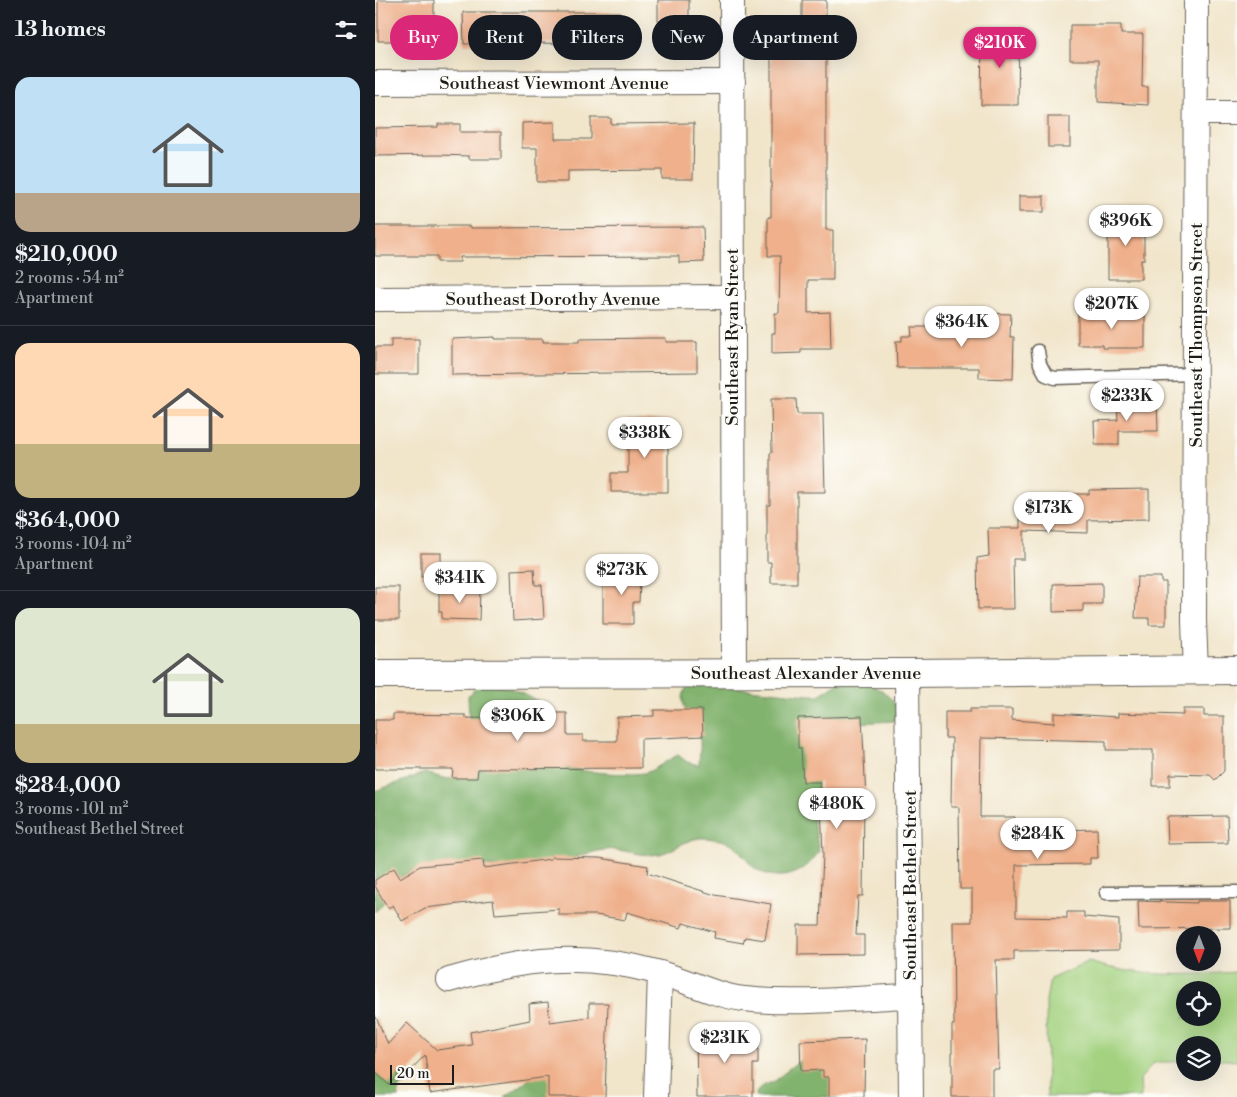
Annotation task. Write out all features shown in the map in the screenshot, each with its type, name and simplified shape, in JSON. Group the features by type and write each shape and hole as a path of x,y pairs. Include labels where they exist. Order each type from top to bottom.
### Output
{"street":[{"name":"Southeast Ryan Street","path":"732,0 733,674"},
{"name":"Southeast Thompson Street","path":"1195,0 1196,374 1194,621 1196,671"},
{"name":"Southeast Viewmont Avenue","path":"375,83 733,82"},
{"path":"1196,113 1237,113"},
{"name":"Southeast Dorothy Avenue","path":"375,299 731,297"},
{"name":"Southeast Alexander Avenue","path":"375,674 733,674 1237,670"},
{"name":"Southeast Bethel Street","path":"907,673 911,1097"},
{"path":"449,980 497,966 528,961 571,959 622,963 660,973 701,989 760,1000 911,996"},
{"path":"656,1097 656,1039 660,973"}],"lane":[{"path":"1038,351 1040,364 1046,376 1055,378 1196,374"},
{"path":"1106,893 1237,892"}],"green space":[{"path":"862,681 887,695 898,710 894,721 856,723 817,778 817,804 812,816 819,851 808,865 793,874 777,876 759,871 732,844 719,840 700,838 688,841 666,852 653,855 611,849 538,867 452,865 419,869 401,878 375,912 375,791 425,773 447,779 458,777 471,761 468,696 483,684 509,688 541,703 537,714 526,716 511,726 541,753 559,766 589,771 631,774 648,772 678,755 687,762 699,765 700,740 698,732 686,711 683,698 690,683 819,695 839,682"},
{"path":"1089,962 1127,971 1145,973 1237,972 1237,1061 1221,1060 1221,1036 1176,1036 1176,1062 1154,1063 1140,1079 1141,1097 1047,1097 1046,1000 1050,979"},
{"path":"802,1060 825,1064 839,1097 757,1097 756,1093 762,1087 776,1080"},
{"path":"375,1062 401,1074 409,1082 398,1088 399,1097 375,1097"},
{"path":"552,1075 558,1097 505,1097 530,1079"}],"building":[{"path":"378,0 434,0 434,15 390,15 390,41 378,41"},
{"path":"658,0 689,0 689,15 658,15"},
{"path":"802,0 826,0 826,15 802,15"},
{"path":"463,12 620,12 620,15 552,15 552,43 542,43 542,15 468,15 468,44 464,44"},
{"path":"1070,25 1121,25 1121,34 1143,34 1142,87 1148,87 1148,105 1098,102 1098,60 1070,60"},
{"path":"982,33 1019,33 1018,105 981,105"},
{"path":"771,60 826,60 826,230 833,230 833,280 808,280 808,313 830,312 831,349 801,349 801,353 772,354 772,333 775,333 775,313 779,313 780,256 768,256 768,217 771,217"},
{"path":"1048,117 1070,117 1070,147 1048,147"},
{"path":"591,118 611,118 611,124 694,123 693,179 662,179 662,170 568,171 568,182 537,182 537,148 522,148 522,123 555,122 555,139 591,139"},
{"path":"438,124 460,124 460,132 501,132 501,159 469,159 469,156 438,155 375,156 375,128 438,127"},
{"path":"1019,196 1044,196 1044,212 1019,212"},
{"path":"1108,216 1144,216 1144,260 1141,260 1141,279 1108,279"},
{"path":"375,226 471,226 471,228 703,227 704,262 679,263 679,256 460,257 460,262 437,262 437,256 375,256"},
{"path":"981,313 1011,314 1010,337 1014,337 1013,379 979,378 979,368 897,368 896,341 902,341 902,336 912,336 911,327 980,327"},
{"path":"1078,313 1145,313 1145,348 1102,348 1102,345 1078,345"},
{"path":"495,337 495,339 543,339 543,342 579,342 579,339 666,338 666,342 697,342 697,372 452,375 452,339"},
{"path":"391,339 419,339 419,374 375,374 375,347 391,347"},
{"path":"771,399 796,399 797,414 823,414 825,492 797,492 797,583 771,583 771,562 767,562 767,505 770,505 770,453 772,453"},
{"path":"1157,402 1158,431 1119,431 1119,445 1095,445 1094,421 1118,420 1117,403"},
{"path":"628,420 668,420 668,492 611,492 611,473 628,473"},
{"path":"1149,489 1149,519 1088,520 1088,533 1024,531 1024,559 1013,559 1014,609 978,609 977,558 989,556 988,528 1020,528 1020,509 1024,509 1024,497 1060,499 1061,494 1089,494 1089,490"},
{"path":"421,553 441,553 441,577 421,577"},
{"path":"621,562 641,563 639,602 633,602 633,624 603,624 603,582 621,582"},
{"path":"534,569 535,585 542,585 544,619 513,621 511,570"},
{"path":"1137,577 1161,577 1161,582 1166,582 1166,625 1149,625 1149,618 1135,618"},
{"path":"1102,583 1102,604 1083,604 1083,611 1053,612 1053,584"},
{"path":"375,587 399,587 399,620 375,620"},
{"path":"439,589 480,590 479,620 442,619 442,612 439,612"},
{"path":"970,709 1012,709 1012,720 1054,723 1054,713 1118,717 1118,713 1183,715 1183,709 1204,709 1204,716 1224,716 1224,771 1215,780 1210,775 1170,774 1170,786 1153,786 1153,750 1106,750 1106,741 981,738 980,817 1015,817 1015,820 1021,820 1021,831 1097,829 1098,858 1090,858 1090,864 1016,865 1016,917 1067,918 1067,912 1084,912 1084,917 1119,920 1119,950 1014,951 1014,960 996,960 999,1069 992,1069 992,1097 952,1097 952,1025 954,1025 953,922 972,922 972,889 960,889 959,807 951,807 952,738 945,738 945,712 970,712"},
{"path":"654,710 702,710 703,736 641,739 641,768 478,769 477,778 452,778 453,769 375,769 375,720 393,720 393,714 466,715 466,718 510,719 510,716 544,716 544,713 567,713 567,735 583,735 583,741 617,741 617,717 654,716"},
{"path":"862,716 866,799 864,799 863,896 858,896 856,935 864,935 864,954 798,955 798,925 820,925 823,854 820,782 803,782 801,748 798,748 798,718"},
{"path":"1227,816 1228,843 1168,844 1167,817"},
{"path":"552,857 599,858 648,866 647,873 715,895 771,904 765,940 745,937 743,943 714,938 715,932 683,923 681,928 627,912 625,920 596,915 559,915 559,909 495,914 493,900 425,908 402,921 393,905 388,908 375,886 375,880 394,868 400,878 420,866 483,860 484,868 551,859"},
{"path":"1138,901 1197,903 1197,901 1230,901 1230,928 1221,928 1221,926 1176,926 1176,929 1139,929"},
{"path":"548,1002 550,1022 589,1017 589,1003 608,1003 605,1097 548,1097 548,1077 430,1093 425,1055 407,1074 402,1070 389,1085 375,1072 375,1015 388,1044 407,1023 437,1050 472,1045 470,1032 530,1020 529,1004"},
{"path":"696,1028 719,1028 719,1034 758,1035 758,1064 753,1064 753,1097 697,1097"},
{"path":"865,1039 864,1097 829,1097 829,1077 823,1077 823,1070 801,1071 800,1041"}]}
